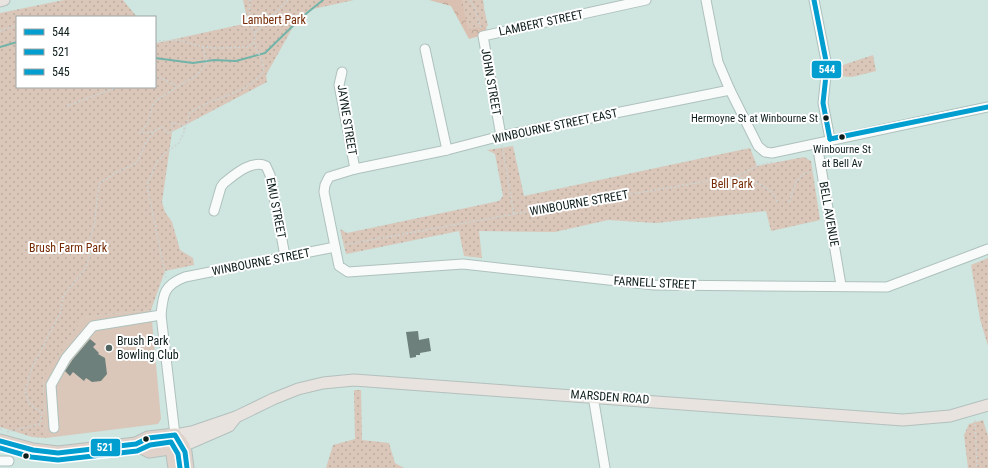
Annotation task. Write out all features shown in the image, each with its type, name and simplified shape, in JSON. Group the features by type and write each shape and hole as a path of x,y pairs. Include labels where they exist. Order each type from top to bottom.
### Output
{"highway":[{"name":"MARSDEN ROAD","path":"0,441 33,450 58,453 136,444 149,451 177,443"},
{"path":"176,468 177,443"},
{"path":"177,443 186,452 187,468"}],"main road":[{"path":"0,1 4,0"},
{"name":"MARSDEN ROAD","path":"177,443 229,426 236,417 298,389 323,383 354,380 593,396 903,420 950,416 988,405"}],"street":[{"name":"LAMBERT STREET","path":"483,36 646,0"},
{"path":"706,0 718,62 730,90 758,146 765,152 772,153 817,144 830,139 988,107"},
{"path":"814,0 827,66 823,103 830,139"},
{"name":"JOHN STREET","path":"483,36 501,136"},
{"path":"424,49 448,150"},
{"name":"JAYNE STREET","path":"342,72 339,85 355,169"},
{"name":"WINBOURNE STREET EAST","path":"335,247 325,185 329,177 355,169 448,150 501,136 730,90"},
{"name":"BELL AVENUE","path":"817,144 841,285"},
{"name":"EMU STREET","path":"214,211 221,187 224,183 252,165 258,164 266,166 270,175 285,256"},
{"name":"WINBOURNE STREET","path":"167,288 176,281 185,277 335,247"},
{"name":"FARNELL STREET","path":"335,247 339,266 348,272 463,264 654,285 890,286 988,249"},
{"path":"167,288 163,298 161,315 177,443"},
{"path":"54,428 51,385 66,358 93,326 161,315"},
{"path":"593,396 605,468"}],"path":[{"path":"250,0 250,21 252,29 256,33"},
{"path":"167,288 147,185 157,162 164,154 179,144 190,112 217,99 236,93 256,81 263,72 263,63 254,43 256,33 288,0"},
{"name":"JOHN STREET","path":"470,0 475,9 483,36"},
{"path":"0,30 16,25"},
{"path":"156,41 179,40 203,47 246,47 254,43"},
{"path":"184,132 184,126 173,122 171,124 174,130 169,134 162,127 149,133 140,133 149,121 152,106 177,86 197,75 207,62 203,47"},
{"path":"156,78 161,78 177,86"},
{"path":"67,106 115,88"},
{"path":"0,429 7,432 40,424 42,412 30,405 25,391 32,368 61,310 63,296 85,269 90,255 90,238 94,227 99,184 115,173 137,163 147,140 156,130"},
{"path":"501,136 514,214"},
{"name":"WINBOURNE STREET","path":"335,247 514,214 737,176 757,166 778,160"},
{"path":"789,202 796,182 803,174 822,170"},
{"path":"737,176 774,193 778,204"},
{"path":"975,420 977,468"}],"green space":[{"name":"Brush Farm Park","path":"64,0 123,0 136,16 16,16 16,88 156,88 156,42 157,43 248,23 243,0 354,0 313,9 293,27 266,75 267,82 172,132 162,202 165,212 172,222 180,250 193,258 194,265 165,271 151,310 84,317 43,379 46,438 32,437 0,427 0,13"},
{"path":"429,0 483,0 487,34 469,39 451,6"},
{"path":"462,0 482,0 488,26 468,30"},
{"path":"873,55 876,71 852,77 836,76 837,67"},
{"name":"Bell Park","path":"513,146 524,196 750,148 757,166 804,157 811,161 820,220 771,231 766,211 656,223 608,220 555,232 479,231 482,258 464,256 459,231 346,254 340,229 347,233 499,201 503,196 495,154 487,150"},
{"path":"988,258 988,346 980,319 971,265"},
{"name":"Brush Park Bowling Club","path":"151,310 161,419 158,424 46,438 43,378 84,317"},
{"path":"354,390 361,390 362,440 389,443 395,463 404,468 326,468 333,445 355,439"},
{"path":"983,420 988,436 988,468 968,468 964,435 969,424"}],"building":[{"path":"418,331 419,340 429,338 431,351 420,353 420,355 416,355 416,357 410,358 406,332"},
{"path":"90,339 96,344 93,347 99,353 98,354 105,358 107,374 101,381 92,382 86,378 84,381 73,372 70,376 65,371"}],"waterway":[{"path":"156,58 193,63 214,60 236,61 265,53 302,17 323,0"},
{"path":"0,47 16,42"}],"transit line":[{"name":"544","path":"814,0 827,66 823,103 830,139"},
{"name":"544","path":"830,139 988,107"},
{"name":"521","path":"0,441 33,450 58,453 136,444 148,438 175,435 185,452 187,468"},
{"name":"545","path":"0,448 31,457 58,460 137,451 150,445 171,442 178,454 180,468"}],"place":[{"name":"Hermoyne St at Winbourne St","path":"826,118"},
{"name":"Winbourne St at Bell Av","path":"842,137"},
{"name":"Brush Park Bowling Club","path":"109,348"}],"park label":[{"name":"Lambert Park","path":"274,20"}]}
